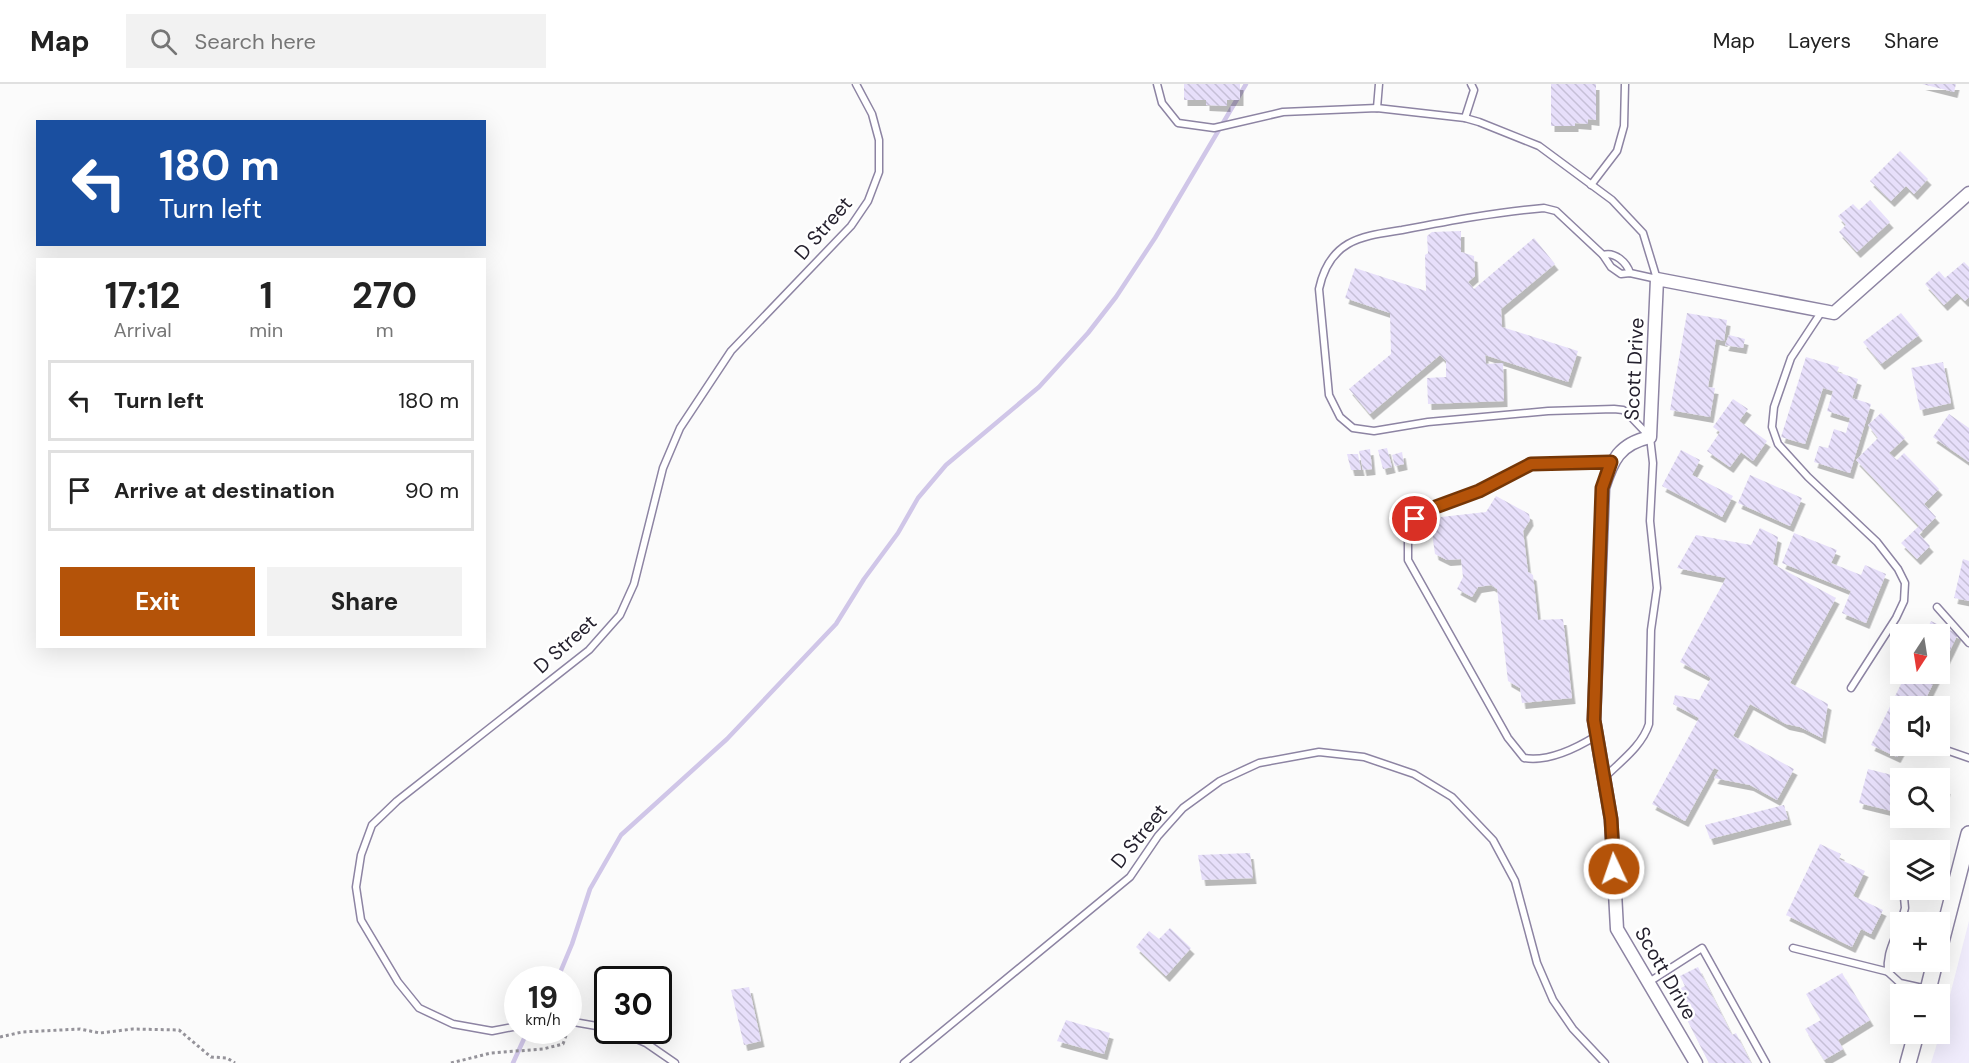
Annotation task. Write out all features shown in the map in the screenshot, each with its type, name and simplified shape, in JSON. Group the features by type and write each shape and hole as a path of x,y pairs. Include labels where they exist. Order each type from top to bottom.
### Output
{"street":[{"path":"1657,279 1834,313 1969,193"},
{"name":"Scott Drive","path":"1657,279 1650,437 1634,441 1611,462 1602,488 1594,720 1611,819 1617,929 1696,1063"},
{"path":"1949,912 1969,834"},
{"path":"1908,1063 1913,1044"}],"lane":[{"name":"D Street","path":"504,1029 492,1031 453,1024 419,1008 398,982 361,920 356,887 361,855 372,825 398,801 589,650 620,615 634,584 663,468 680,428 731,351 851,226 868,201 879,172 879,140 872,114 856,84"},
{"path":"1157,84 1162,103 1178,123 1214,128 1283,112 1377,108 1465,118 1539,146 1612,200 1642,233 1657,279"},
{"path":"1377,108 1378,84"},
{"path":"1465,118 1474,90 1471,84"},
{"path":"1591,185 1617,151 1624,126 1625,84"},
{"path":"1605,777 1635,748 1647,733 1649,724 1651,630 1657,588 1650,521 1653,463 1650,437 1623,410 1614,409 1537,412 1428,422 1374,431 1353,428 1340,417 1329,395 1319,289 1322,273 1332,258 1348,244 1368,236 1448,221 1544,208 1556,211 1604,255 1605,260 1621,274 1630,273 1657,279"},
{"path":"1604,255 1613,255 1626,263 1630,273"},
{"path":"1822,311 1791,358 1774,407 1773,427 1778,444 1808,477 1877,542 1898,569 1905,583 1904,601 1896,618 1851,688"},
{"path":"1597,735 1577,749 1536,760 1524,758 1508,738 1408,560 1408,536 1415,519 1430,509 1479,491 1531,464 1611,462"},
{"path":"1937,607 1969,643"},
{"path":"1950,751 1969,758"},
{"name":"D Street","path":"904,1063 1130,877 1158,836 1183,808 1220,782 1259,763 1319,752 1364,757 1414,774 1452,797 1493,840 1515,881 1537,963 1553,1000 1573,1029 1605,1063"},
{"path":"1648,982 1702,948 1766,1063"},
{"path":"1793,948 1889,972 1903,984"},
{"path":"1889,972 1887,959 1890,948"},
{"path":"647,1044 675,1063"}],"path":[{"path":"0,1037 22,1032 80,1029 100,1033 133,1029 179,1030 211,1057 227,1058 235,1063"},
{"path":"451,1063 491,1053 543,1049 563,1044"}],"shaded area":[{"path":"1969,921 1969,1063 1931,1063 1937,1044 1950,1044 1950,995"}],"building":[{"path":"1184,84 1240,84 1240,100 1227,100 1227,106 1206,105 1206,100 1184,100"},
{"path":"1551,84 1596,84 1596,120 1588,119 1588,124 1575,123 1575,126 1551,126"},
{"path":"1922,84 1956,84 1954,92"},
{"path":"1900,151 1928,179 1914,194 1906,186 1891,201 1870,181"},
{"path":"1870,200 1890,222 1857,252 1839,232 1846,225 1838,216 1853,204 1859,210"},
{"path":"1461,231 1461,252 1474,256 1475,276 1468,282 1474,289 1534,238 1555,264 1501,309 1502,327 1578,351 1568,382 1485,355 1486,364 1503,363 1504,401 1428,404 1427,378 1446,377 1446,361 1440,355 1370,414 1349,389 1391,354 1390,313 1345,298 1355,268 1426,291 1427,236 1432,232"},
{"path":"1964,262 1969,267 1969,297 1965,301 1957,293 1944,305 1925,284 1939,271 1945,278"},
{"path":"1687,313 1727,320 1724,341 1716,339 1708,387 1715,388 1710,417 1670,410"},
{"path":"1901,313 1919,335 1881,364 1863,342"},
{"path":"1729,335 1745,339 1743,348 1725,345"},
{"path":"1806,357 1839,367 1837,372 1858,379 1852,398 1871,404 1850,473 1814,462 1819,446 1828,448 1834,429 1846,433 1850,418 1827,411 1833,391 1823,388 1805,444 1781,437"},
{"path":"1943,362 1951,403 1920,410 1911,368"},
{"path":"1733,399 1748,409 1739,421 1767,441 1753,461 1741,452 1730,467 1707,451 1720,432 1713,427"},
{"path":"1881,413 1905,438 1889,453 1897,460 1904,453 1939,489 1924,504 1936,517 1919,534 1930,546 1917,559 1901,543 1919,526 1856,460 1878,438 1868,425"},
{"path":"1949,414 1969,428 1969,462 1933,437"},
{"path":"1387,448 1392,467 1383,469 1378,450"},
{"path":"1370,449 1372,469 1363,470 1359,451"},
{"path":"1681,450 1700,460 1692,475 1733,496 1722,517 1662,486"},
{"path":"1402,452 1404,464 1395,466 1392,455"},
{"path":"1347,454 1358,454 1361,470 1351,470"},
{"path":"1750,475 1802,498 1790,526 1738,503"},
{"path":"1496,496 1529,514 1530,520 1523,531 1528,572 1533,575 1538,620 1563,619 1572,698 1522,703 1520,688 1508,681 1497,589 1491,585 1478,587 1472,597 1457,589 1463,577 1461,559 1447,560 1435,554 1432,533 1441,517 1486,512"},
{"path":"1760,528 1778,537 1773,564 1836,598 1790,683 1828,704 1822,738 1800,727 1786,724 1750,704 1733,736 1794,769 1777,800 1750,785 1714,778 1719,770 1714,768 1685,821 1652,804 1699,718 1673,704 1675,695 1699,700 1711,678 1680,662 1726,578 1677,568 1696,535 1751,545"},
{"path":"1794,533 1837,550 1831,563 1861,575 1865,565 1886,574 1866,623 1842,613 1851,591 1782,563"},
{"path":"1963,559 1969,561 1969,601 1954,598"},
{"path":"1950,630 1958,634 1950,650"},
{"path":"1901,684 1933,684 1927,696 1895,696"},
{"path":"1890,706 1890,754 1871,745"},
{"path":"1868,769 1890,774 1890,811 1859,803"},
{"path":"1784,805 1788,819 1710,839 1705,825"},
{"path":"1820,844 1841,854 1839,859 1865,871 1853,896 1883,910 1871,934 1861,929 1852,947 1786,915"},
{"path":"1250,853 1253,878 1202,880 1198,855"},
{"path":"1170,928 1191,948 1166,976 1136,947 1149,931 1159,939"},
{"path":"1698,967 1732,1035 1736,1033 1751,1063 1709,1063 1673,992 1685,986 1680,976"},
{"path":"1842,973 1870,1020 1838,1040 1843,1049 1824,1060 1805,1029 1821,1020 1806,994"},
{"path":"749,987 761,1041 744,1045 731,990"},
{"path":"1066,1020 1110,1033 1104,1054 1057,1041"}],"waterway":[{"path":"563,966 590,889 621,835 727,739 836,624 864,579 898,533 918,498 946,465 1039,387 1088,333 1116,297 1155,238 1246,84"},
{"path":"513,1063 522,1044"}],"route":[{"path":"1415,519 1430,509 1479,491 1531,464 1611,462 1602,488 1594,720 1611,819 1614,869"}]}
